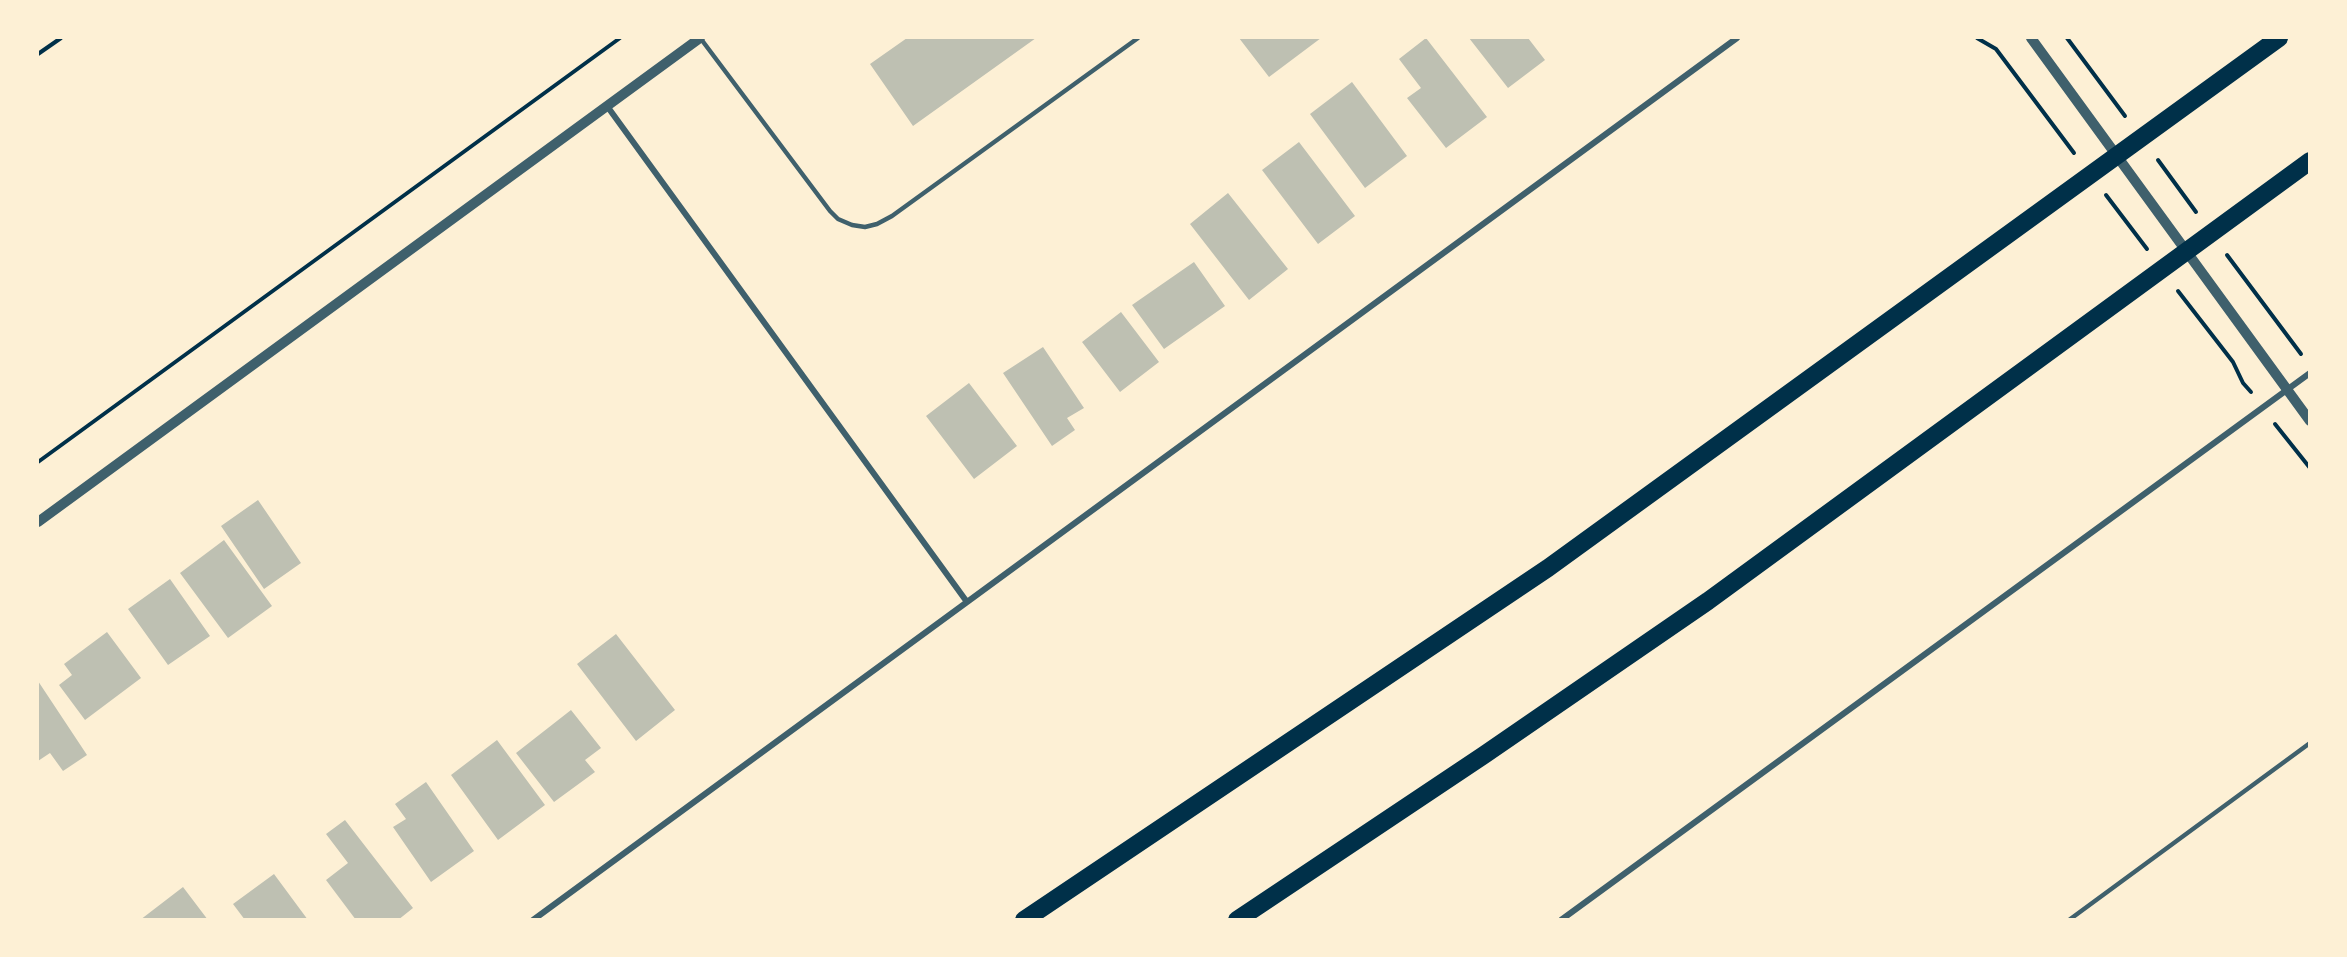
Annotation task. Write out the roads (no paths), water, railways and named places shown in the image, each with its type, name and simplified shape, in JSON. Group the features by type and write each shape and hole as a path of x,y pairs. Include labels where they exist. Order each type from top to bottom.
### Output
{"highway":[{"path":"1024,920 1548,568 2279,38"},
{"path":"1237,920 1484,755 1708,601 2310,161"}],"street":[{"path":"38,522 700,38"},
{"path":"533,920 1737,38"},
{"path":"2031,38 2310,421"},
{"path":"607,106 967,602"},
{"path":"1561,920 2310,373"}],"lane":[{"path":"700,38 830,211 838,219 865,227 892,216 1138,38"},
{"path":"2068,920 2310,743"}]}
